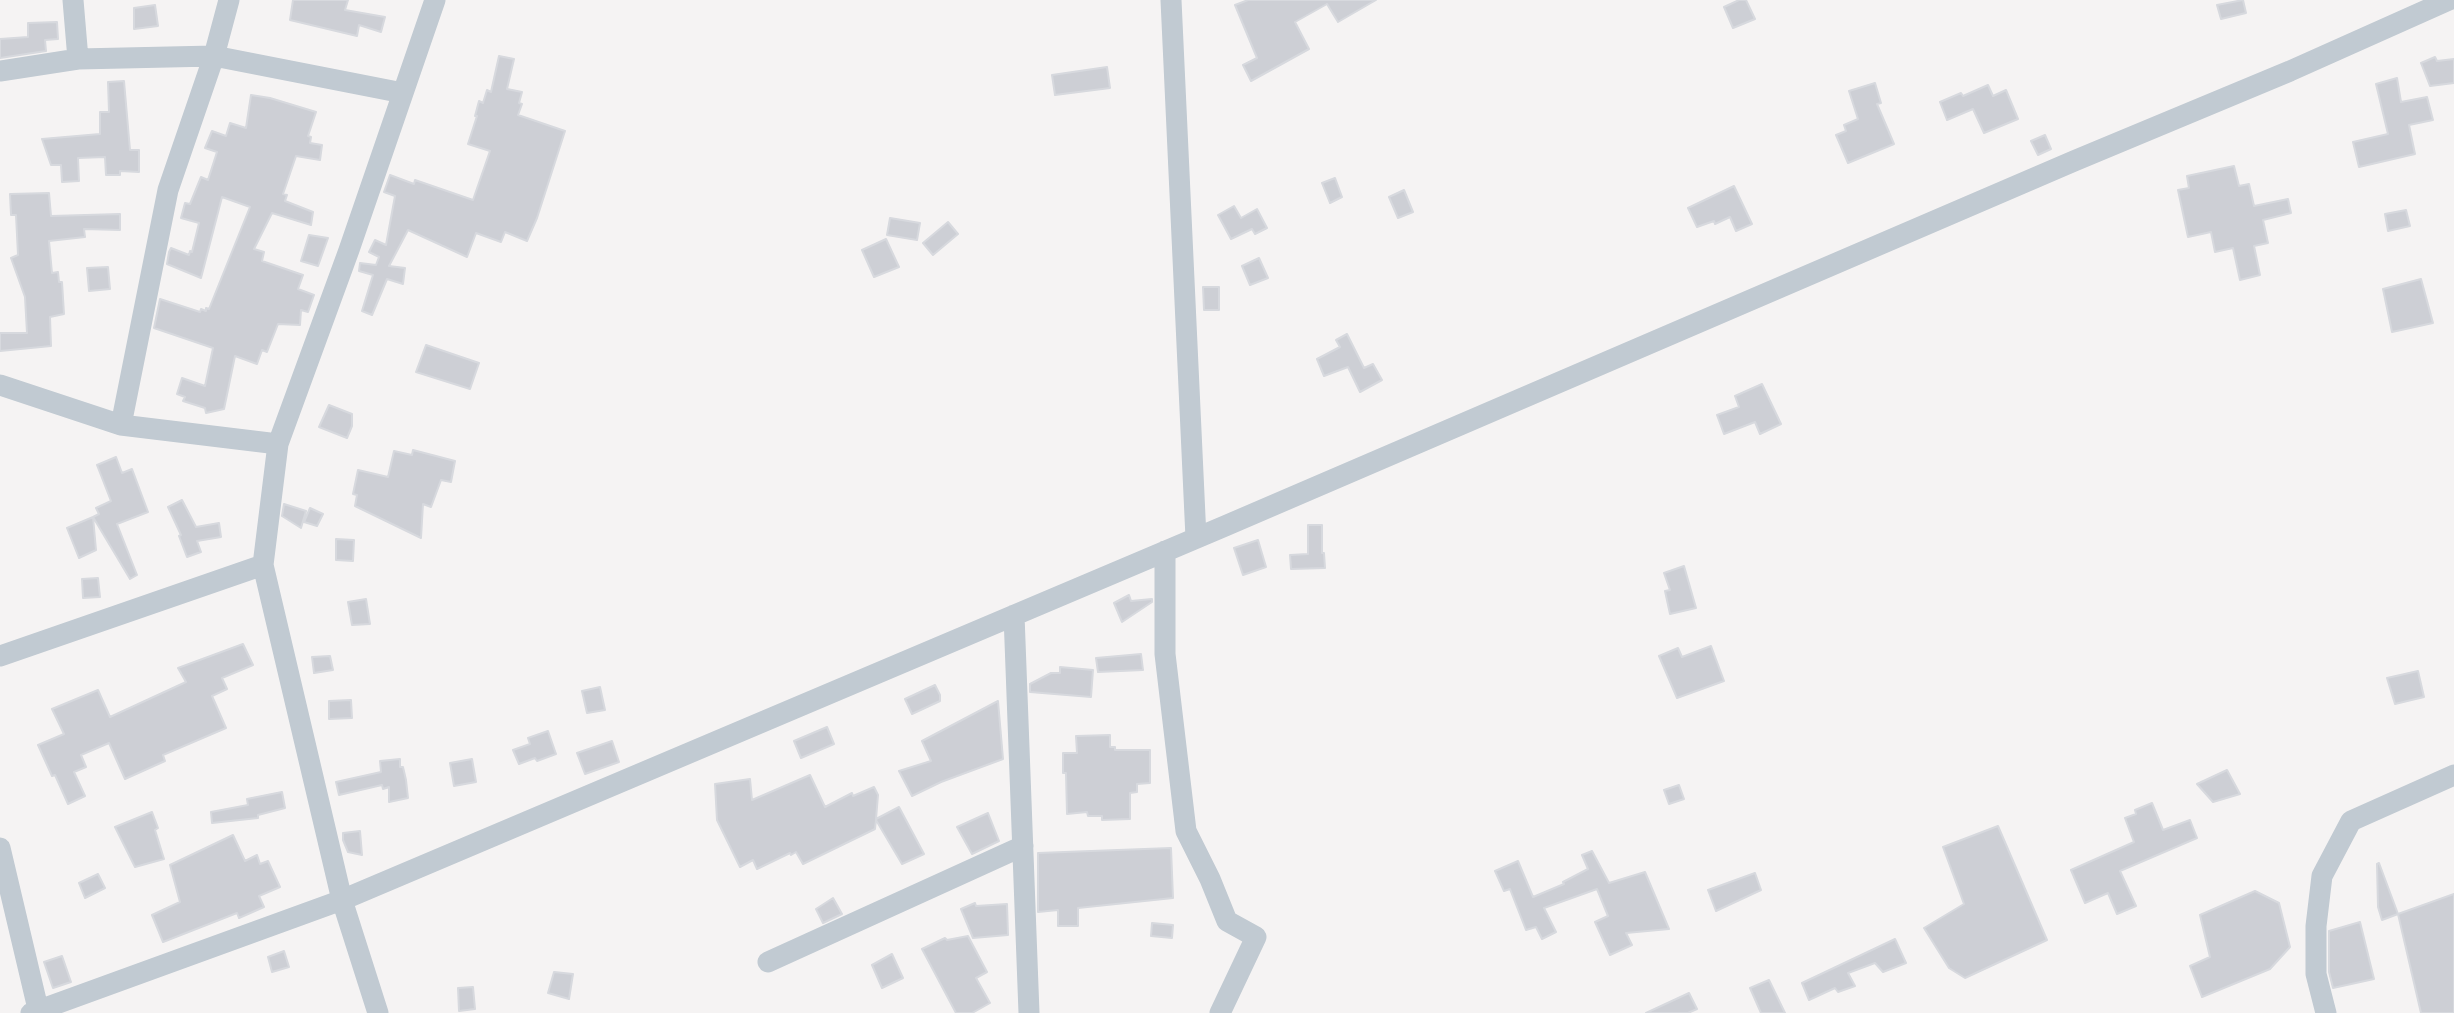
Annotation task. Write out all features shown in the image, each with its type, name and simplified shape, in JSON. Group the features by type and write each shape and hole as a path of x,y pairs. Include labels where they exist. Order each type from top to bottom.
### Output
{"street":[{"path":"73,0 78,59"},
{"path":"121,425 168,190 214,56 229,0"},
{"path":"378,1013 342,900 263,565 278,444 349,250 435,0"},
{"path":"1171,0 1196,538"},
{"path":"0,848 36,1012 342,900 2290,71 2449,0"},
{"path":"0,72 78,59 214,56 403,93"},
{"path":"0,385 121,425 278,444"},
{"path":"1165,551 1165,654 1186,831 1227,921 1256,937 1220,1013"},
{"path":"0,656 263,565"},
{"path":"1014,615 1028,1013"},
{"path":"2326,1013 2316,974 2316,926 2322,876 2351,821 2454,775"},
{"path":"768,962 1023,846"}],"building":[{"path":"293,0 348,0 345,10 385,17 381,32 359,25 357,36 290,20"},
{"path":"1248,0 1376,0 1338,22 1327,4 1295,22 1309,49 1251,81 1243,65 1257,58 1235,5"},
{"path":"1739,0 1746,0 1755,19 1733,28 1724,7"},
{"path":"2243,0 2246,13 2221,19 2217,5"},
{"path":"155,5 158,26 134,29 134,8"},
{"path":"57,22 58,39 45,40 46,51 0,58 0,39 28,37 28,23"},
{"path":"499,56 514,59 507,89 522,92 518,115 565,131 527,241 505,232 501,242 476,233 467,257 408,230 389,266 405,268 403,284 387,279 372,315 362,311 373,275 359,271 360,263 376,265 379,257 369,252 375,240 386,245 395,196 384,192 390,175 414,184 415,180 473,200 490,151 468,144 479,101 483,103 487,90 491,92"},
{"path":"2435,57 2437,61 2454,59 2454,83 2430,86 2421,63"},
{"path":"1107,67 1110,88 1055,95 1052,75"},
{"path":"2397,78 2401,102 2427,97 2433,120 2409,125 2415,154 2359,167 2353,142 2388,134 2376,84"},
{"path":"124,81 130,150 139,150 139,172 120,171 120,175 106,175 105,157 78,158 79,181 62,182 61,165 51,165 42,139 100,134 100,112 109,112 108,82"},
{"path":"1875,83 1881,103 1877,104 1894,144 1848,163 1836,135 1846,131 1844,125 1858,119 1849,91"},
{"path":"1988,85 1993,96 2006,90 2018,119 1984,133 1973,109 1947,120 1940,102"},
{"path":"251,95 316,112 308,136 311,137 310,143 322,145 320,160 296,156 283,194 287,195 285,201 313,212 311,225 272,213 254,249 264,252 262,261 303,275 298,289 314,295 308,312 301,310 300,325 278,324 267,352 262,350 257,364 235,356 224,409 206,413 205,408 183,401 185,397 177,394 182,378 205,386 213,348 154,328 160,299 200,312 201,309 209,309 250,207 222,197 201,278 167,264 169,252 171,248 189,255 190,251 192,252 199,223 181,218 185,203 190,204 201,177 208,180 217,152 205,148 212,131 226,136 230,123 246,128"},
{"path":"2045,135 2051,149 2038,155 2031,141"},
{"path":"2234,166 2239,186 2249,184 2254,206 2288,199 2291,213 2263,220 2268,243 2254,246 2260,275 2240,280 2233,248 2215,252 2211,232 2188,237 2178,190 2189,188 2187,176"},
{"path":"1335,178 1342,197 1330,203 1322,183"},
{"path":"1734,186 1752,224 1736,231 1730,217 1715,224 1714,221 1697,227 1688,208"},
{"path":"1404,190 1413,212 1398,218 1389,197"},
{"path":"49,193 51,216 120,214 120,230 84,229 85,237 49,241 52,273 58,272 59,282 62,282 64,314 50,317 51,346 0,351 0,333 27,333 25,297 11,258 18,255 16,215 11,215 10,194"},
{"path":"1234,206 1241,218 1257,209 1267,228 1255,234 1252,229 1231,239 1218,215"},
{"path":"2406,210 2410,226 2388,231 2385,214"},
{"path":"890,218 920,223 917,240 887,235"},
{"path":"948,222 958,234 933,255 923,243"},
{"path":"309,235 328,238 318,266 301,261"},
{"path":"886,239 899,267 874,277 862,250"},
{"path":"1259,258 1268,278 1250,285 1242,266"},
{"path":"108,267 110,289 89,291 87,268"},
{"path":"2421,279 2433,323 2392,332 2383,289"},
{"path":"1203,287 1219,287 1219,310 1204,310"},
{"path":"1347,334 1364,368 1373,364 1382,380 1360,392 1348,367 1324,376 1317,359 1340,347 1336,340"},
{"path":"426,345 479,363 470,389 416,372"},
{"path":"1762,384 1781,424 1760,434 1755,422 1724,434 1717,415 1739,407 1735,396"},
{"path":"329,405 352,414 352,426 347,438 319,427"},
{"path":"413,450 455,461 451,482 441,480 431,507 423,504 421,538 355,506 357,495 353,494 358,470 388,477 394,451 412,455"},
{"path":"116,457 122,473 132,469 148,512 117,524 137,575 130,579 93,517 99,514 96,508 111,501 97,465"},
{"path":"182,500 196,527 219,523 221,537 197,541 201,552 187,557 179,536 181,535 168,507"},
{"path":"284,504 306,511 301,528 282,516"},
{"path":"310,508 323,514 317,526 304,522"},
{"path":"93,517 96,550 79,558 67,528"},
{"path":"1308,525 1322,525 1325,568 1291,569 1290,555 1308,554"},
{"path":"336,539 354,540 353,561 336,560"},
{"path":"1258,540 1266,567 1243,575 1234,548"},
{"path":"1684,566 1696,608 1670,614 1665,591 1670,590 1664,573"},
{"path":"98,578 100,597 83,598 82,579"},
{"path":"1129,595 1131,601 1152,599 1152,602 1122,622 1114,603"},
{"path":"366,599 370,624 352,625 348,602"},
{"path":"243,644 253,665 222,678 227,689 212,696 226,728 163,755 165,761 125,779 109,743 81,755 86,767 74,772 85,796 68,804 38,745 64,734 52,709 98,690 110,717 186,682 178,668"},
{"path":"1711,646 1724,681 1677,698 1659,656 1678,648 1682,657"},
{"path":"1141,654 1143,670 1098,672 1096,658"},
{"path":"330,656 333,670 314,673 312,657"},
{"path":"1060,667 1093,670 1091,697 1030,692 1030,684 1051,673 1060,673"},
{"path":"2418,671 2424,697 2395,704 2387,678"},
{"path":"935,685 940,701 912,714 905,699"},
{"path":"600,687 605,710 587,713 582,691"},
{"path":"351,700 352,718 329,719 329,701"},
{"path":"998,701 1003,759 912,796 899,771 931,761 922,741"},
{"path":"827,727 834,744 801,758 794,741"},
{"path":"548,731 556,754 519,764 513,750 530,744 528,738"},
{"path":"1110,735 1110,747 1115,747 1115,750 1150,750 1150,783 1137,784 1137,792 1130,793 1130,819 1102,820 1102,816 1088,816 1087,812 1067,814 1063,753 1077,753 1076,736"},
{"path":"612,741 619,762 585,774 577,753"},
{"path":"400,759 408,798 389,802 389,787 383,789 382,785 339,795 336,782 381,772 380,761"},
{"path":"472,759 476,782 454,786 450,763"},
{"path":"2227,770 2240,794 2213,802 2197,784"},
{"path":"810,775 825,807 852,793 853,796 874,787 878,795 876,819 899,807 924,854 902,864 876,820 875,829 803,864 796,852 757,869 753,860 740,867 717,820 715,784 750,779 752,800"},
{"path":"1679,785 1684,799 1669,804 1664,790"},
{"path":"282,792 285,808 258,815 258,818 212,823 211,812 248,805 247,799"},
{"path":"2152,803 2163,830 2190,820 2197,838 2120,871 2136,906 2117,914 2108,893 2085,903 2071,870 2134,842 2125,818 2136,814 2135,810"},
{"path":"152,812 164,859 135,867 115,827"},
{"path":"988,813 999,841 972,854 957,827"},
{"path":"1998,826 2047,940 1965,978 1949,968 1924,928 1964,904 1943,847"},
{"path":"360,831 362,855 348,852 343,833"},
{"path":"233,835 245,861 257,855 260,864 268,861 280,887 259,896 264,907 239,918 237,913 163,942 152,915 180,902 170,865"},
{"path":"1171,848 1173,898 1078,908 1078,926 1058,926 1058,910 1038,912 1038,853"},
{"path":"1592,851 1609,883 1645,872 1669,929 1626,933 1632,945 1610,955 1595,922 1608,916 1597,889 1544,908 1556,932 1542,939 1536,927 1526,930 1510,889 1504,891 1495,871 1518,861 1533,897 1564,884 1563,882 1588,869 1582,855"},
{"path":"2379,863 2398,914 2382,920 2378,907"},
{"path":"1755,873 1761,890 1716,911 1708,890"},
{"path":"98,874 105,888 85,898 79,883"},
{"path":"2255,891 2279,903 2290,947 2270,969 2202,997 2190,966 2210,957 2200,915"},
{"path":"2454,894 2454,1013 2421,1013 2398,914"},
{"path":"833,898 842,914 823,923 816,909"},
{"path":"975,903 976,906 1007,904 1008,935 973,938 961,909"},
{"path":"2360,922 2374,979 2333,988 2329,972 2329,931"},
{"path":"1152,923 1173,925 1172,938 1151,936"},
{"path":"968,936 987,972 976,978 990,1003 972,1013 956,1013 922,949 945,938 947,940"},
{"path":"1895,939 1906,963 1883,972 1875,963 1848,973 1855,986 1838,992 1835,988 1809,1000 1802,983"},
{"path":"284,951 289,967 272,972 268,957"},
{"path":"892,954 903,978 882,988 872,965"},
{"path":"62,956 71,982 53,988 44,962"},
{"path":"554,972 573,974 569,999 548,993"},
{"path":"1769,980 1785,1013 1761,1013 1750,988"},
{"path":"473,987 475,1009 459,1011 458,988"},
{"path":"1689,993 1697,1009 1688,1013 1646,1013"}]}
